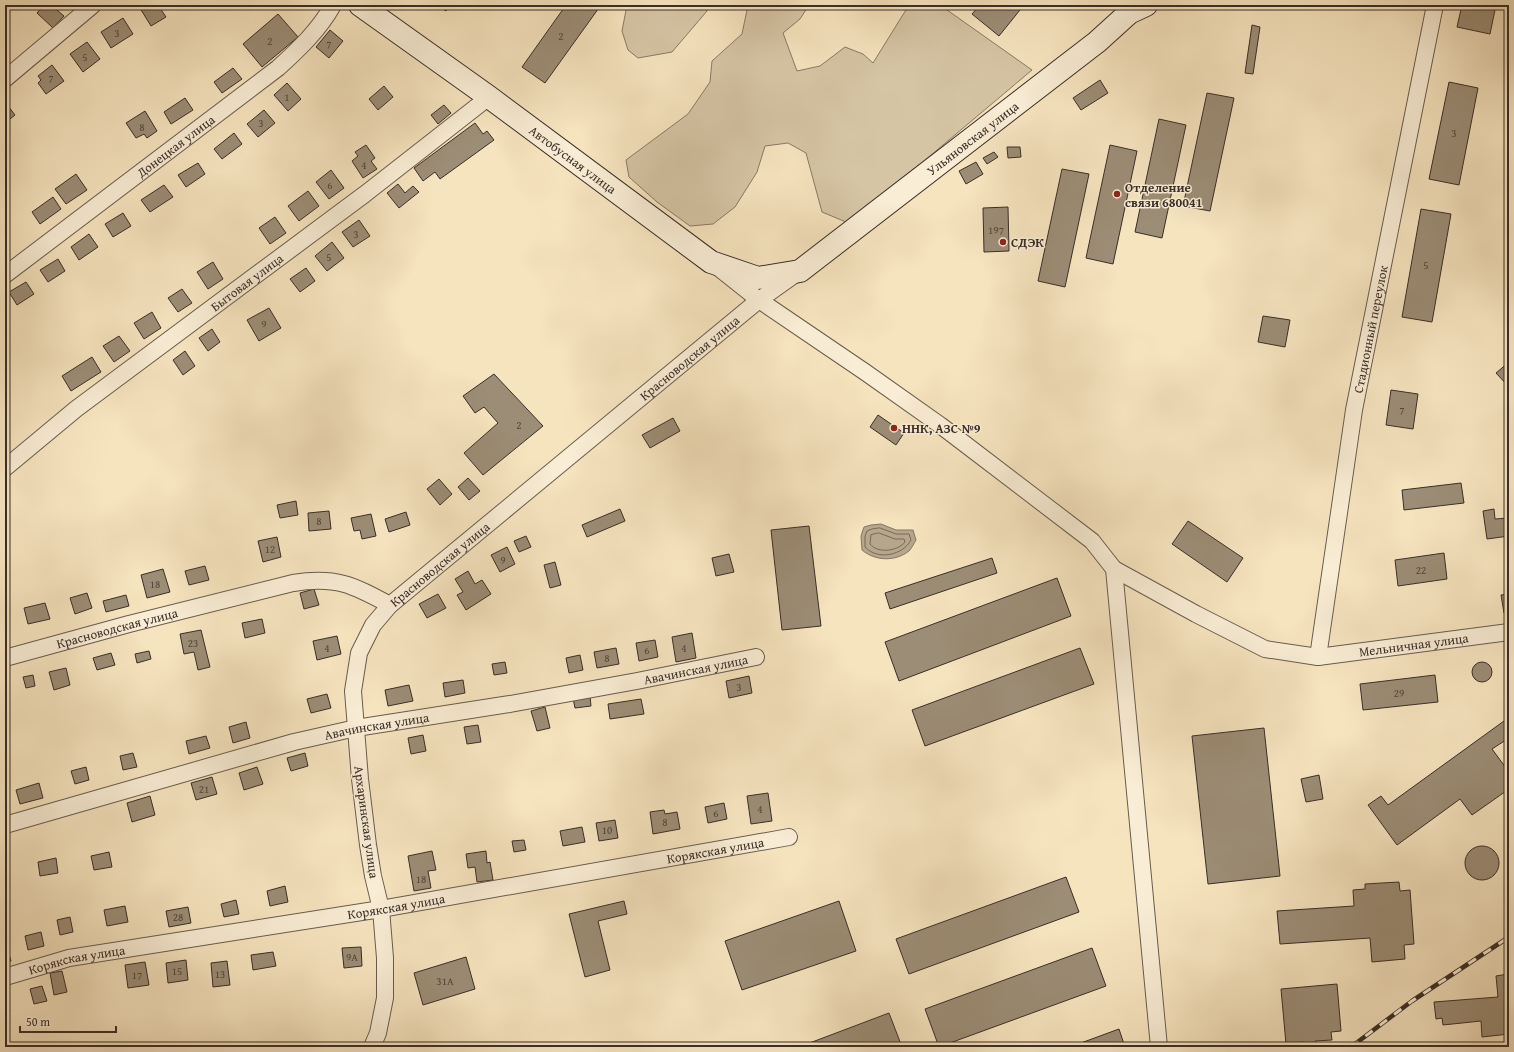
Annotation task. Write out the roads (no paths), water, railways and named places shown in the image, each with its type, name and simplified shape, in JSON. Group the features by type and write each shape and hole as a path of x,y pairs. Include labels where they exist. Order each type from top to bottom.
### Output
{"street":[{"path":"5,80 93,5"},
{"name":"Донецкая улица","path":"5,275 278,68 304,44 326,18 334,5"},
{"name":"Автобусная улица","path":"360,5 489,97 710,262 758,278 800,271"},
{"name":"Стадионный переулок","path":"1318,657 1354,410 1435,5"},
{"name":"Ульяновская улица","path":"800,271 1097,42 1131,8"},
{"name":"Бытовая улица","path":"5,468 82,405 365,194 489,97"},
{"path":"710,262 759,300 940,425 1092,541 1114,569 1159,1047"},
{"name":"Красноводская улица","path":"5,658 129,624 310,580 326,580 359,588 390,605 759,300 800,271"},
{"name":"Мельничная улица","path":"1114,569 1196,614 1265,649 1318,657 1509,632"},
{"name":"Архаринская улица","path":"372,1047 378,1033 385,998 385,958 381,909 373,876 360,779 353,691 359,653 373,624 390,605"},
{"name":"Авачинская улица","path":"5,825 294,742 356,728 510,704 630,683 756,657"},
{"name":"Корякская улица","path":"5,977 69,958 381,909 789,837"}],"water":[{"path":"881,524 896,530 913,530 916,540 909,551 898,557 885,559 867,554 862,550 861,536 864,527"}],"railway":[{"path":"1351,1047 1412,1001 1509,937"}],"place":[{"name":"Отделение связи 680041","path":"1117,194"},
{"name":"СДЭК","path":"1003,242"},
{"name":"ННК, АЗС №9","path":"894,428"}]}
